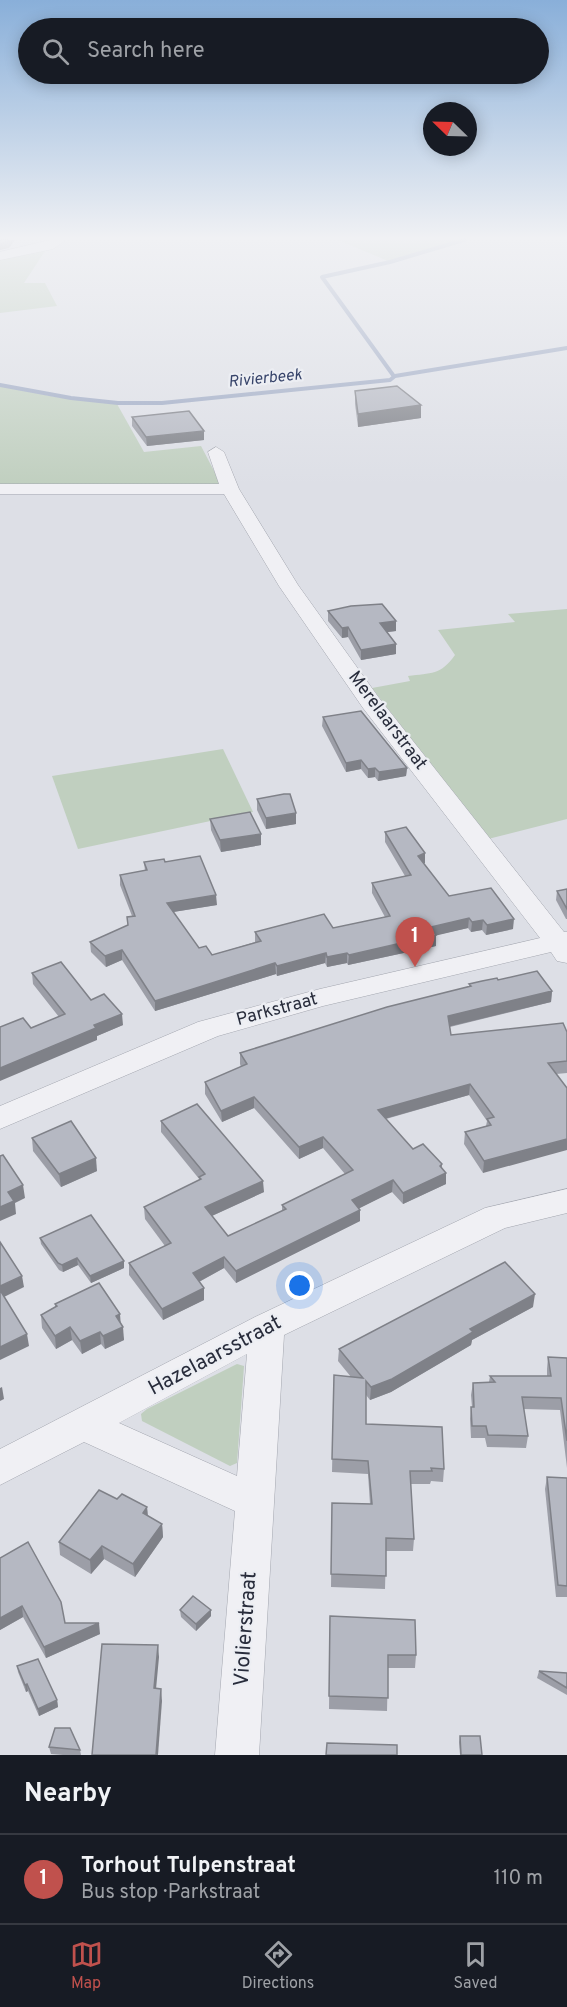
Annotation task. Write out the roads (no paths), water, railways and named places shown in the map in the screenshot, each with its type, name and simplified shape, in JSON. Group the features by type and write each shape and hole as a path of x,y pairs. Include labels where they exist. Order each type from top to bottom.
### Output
{"street":[{"name":"Merelaarstraat","path":"216,452 230,489 289,586 371,703 564,946"},
{"path":"0,489 230,489"},
{"name":"Parkstraat","path":"0,1118 208,1029 320,998 564,946"},
{"name":"Hazelaarsstraat","path":"0,1468 267,1327 496,1217 567,1201"},
{"name":"Violierstraat","path":"237,1755 267,1327"},
{"path":"84,1425 255,1502"}],"waterway":[{"path":"355,322 393,375"},
{"name":"Rivierbeek","path":"0,385 71,398 118,403 162,403 390,380 395,376 567,348"}],"place":[{"name":"Torhout Tulpenstraat","path":"415,967"}]}
